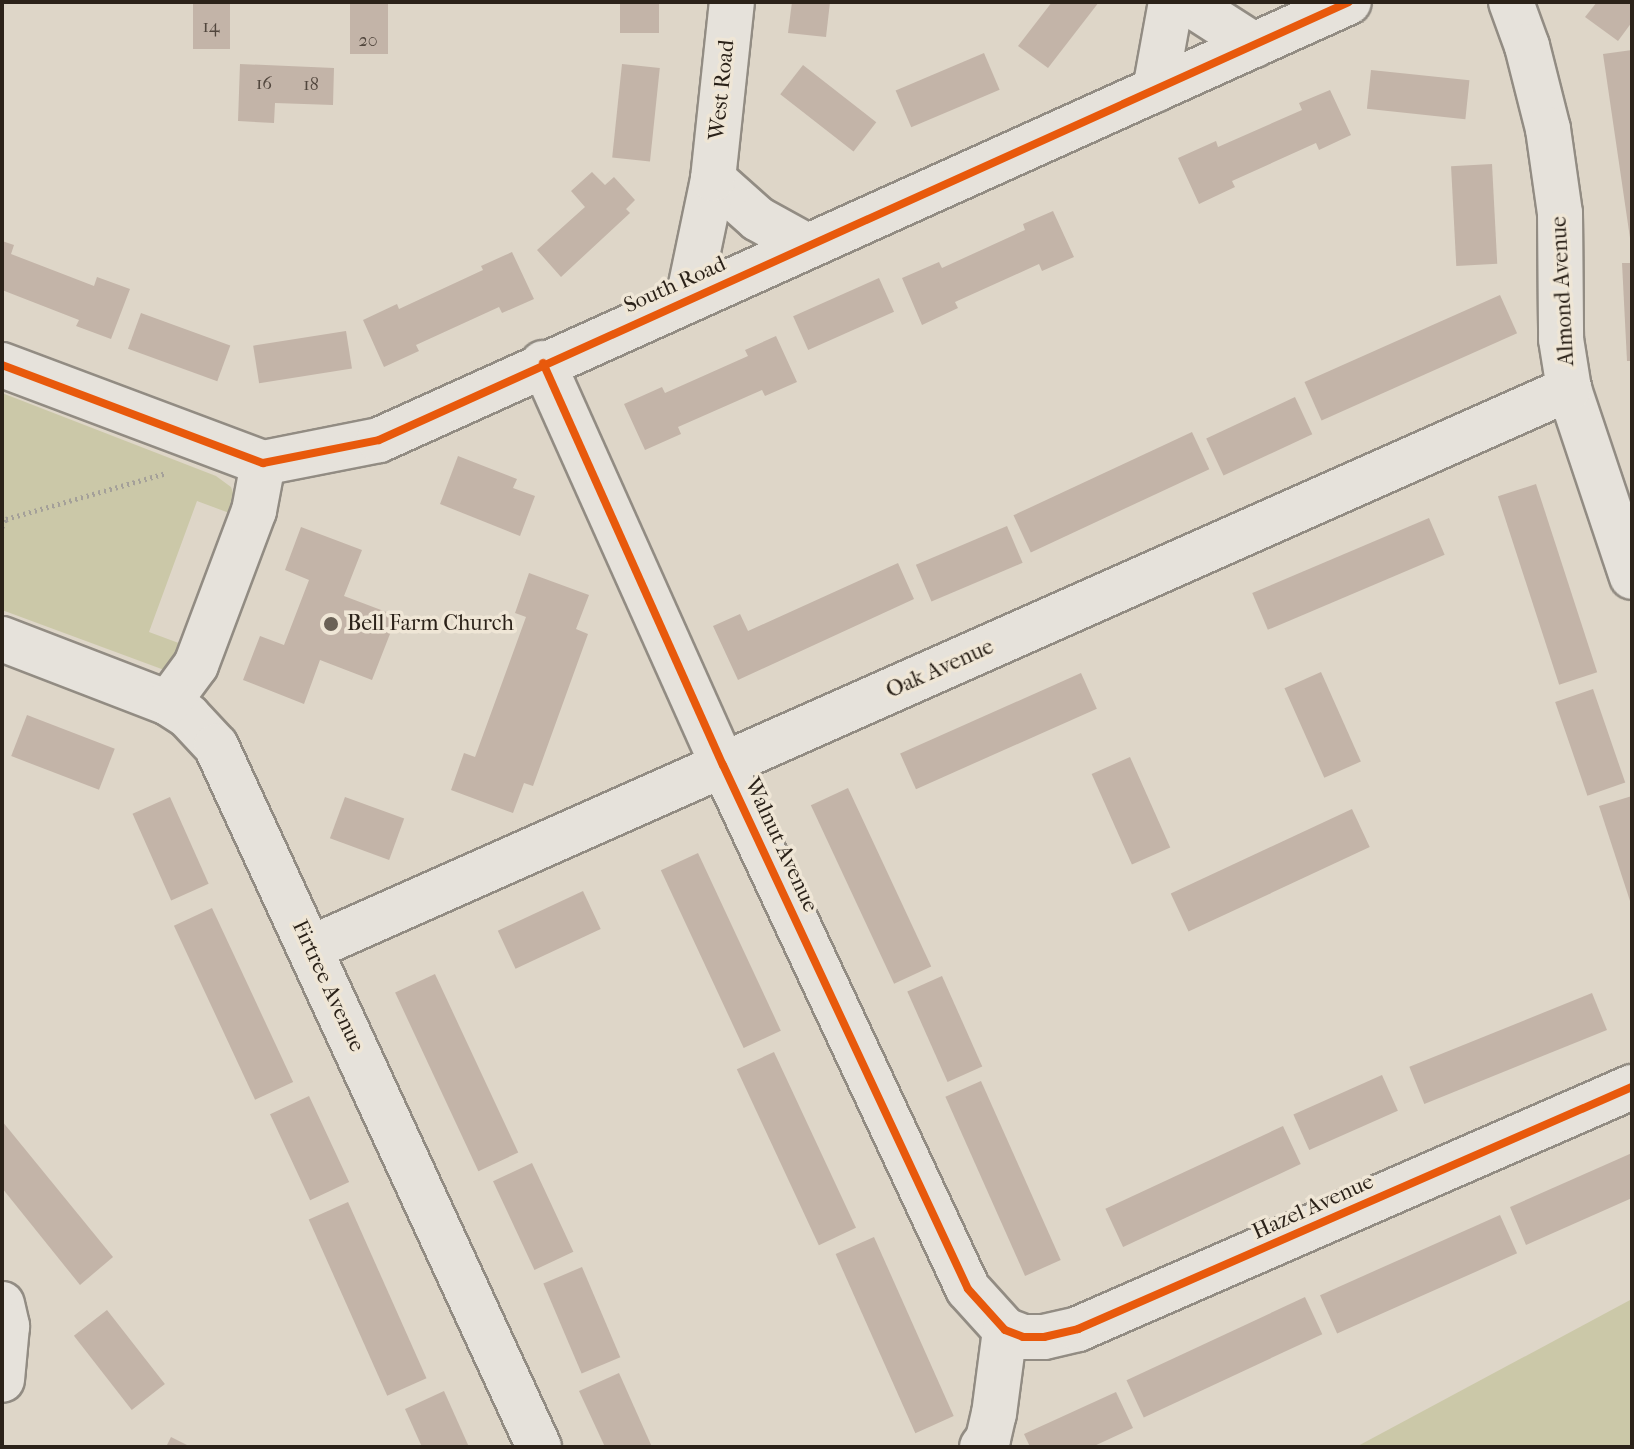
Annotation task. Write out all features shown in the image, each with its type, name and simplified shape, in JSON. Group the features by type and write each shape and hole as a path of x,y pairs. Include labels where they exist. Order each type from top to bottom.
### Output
{"street":[{"name":"West Road","path":"688,299 713,179 732,2"},
{"path":"1155,90 1171,2"},
{"path":"1187,2 1254,45"},
{"name":"South Road","path":"263,463 379,440 543,363 1349,2"},
{"name":"Almond Avenue","path":"1511,2 1527,46 1548,129 1560,213 1561,339 1569,389 1632,577"},
{"path":"713,179 758,219 807,246"},
{"name":"Walnut Avenue","path":"543,363 723,765 968,1289 1005,1330"},
{"path":"2,365 263,463 254,511 196,665 168,703"},
{"name":"Oak Avenue","path":"311,948 1569,389"},
{"name":"Firtree Avenue","path":"2,639 168,703 204,732 227,763 539,1447"},
{"name":"Hazel Avenue","path":"1005,1330 1023,1337 1044,1337 1078,1329 1632,1087"},
{"path":"2,1304 7,1326 2,1380"},
{"path":"982,1447 988,1439 994,1414 1005,1330"}],"path":[{"path":"2,527 6,519 172,471"}],"shaded area":[{"path":"2,393 216,476 231,487 235,498 232,514 197,501 149,632 184,645 167,671 2,610"},
{"path":"1632,1299 1632,1447 1356,1447"}],"building":[{"path":"193,2 230,2 230,49 193,49"},
{"path":"350,2 388,2 388,54 350,54"},
{"path":"620,2 659,2 659,33 620,33"},
{"path":"792,2 830,2 826,37 788,33"},
{"path":"1052,2 1099,2 1048,68 1018,46"},
{"path":"1597,2 1632,2 1632,22 1618,41 1585,17"},
{"path":"1632,50 1632,238 1630,238 1603,54"},
{"path":"984,53 1000,90 911,127 896,91"},
{"path":"240,64 334,68 333,105 275,103 274,123 238,121"},
{"path":"622,64 660,68 650,161 612,157"},
{"path":"803,65 876,122 854,151 780,94"},
{"path":"1371,70 1469,80 1465,119 1367,109"},
{"path":"1330,90 1351,135 1319,150 1316,143 1232,181 1235,187 1199,204 1178,158 1216,141 1218,147 1302,110 1299,103"},
{"path":"1492,164 1497,264 1456,266 1451,166"},
{"path":"592,172 605,185 614,177 635,200 626,209 630,213 561,277 537,250 585,207 571,191"},
{"path":"1053,211 1074,257 1042,271 1039,264 955,302 958,308 922,325 902,278 939,262 942,268 1025,230 1023,224"},
{"path":"2,241 14,245 11,254 94,286 97,277 130,289 111,339 76,326 79,320 2,290"},
{"path":"512,252 534,299 502,313 499,307 416,345 419,351 384,367 363,320 397,304 399,309 483,270 481,266"},
{"path":"1622,263 1632,263 1632,361 1627,361"},
{"path":"879,278 894,312 808,350 793,316"},
{"path":"1500,295 1517,333 1322,420 1305,382"},
{"path":"141,313 230,345 217,381 128,349"},
{"path":"346,331 352,369 259,383 253,346"},
{"path":"776,336 797,382 765,396 762,390 678,427 681,434 645,450 624,404 662,387 665,393 748,356 745,350"},
{"path":"1295,397 1312,434 1224,476 1206,438"},
{"path":"1192,432 1209,469 1031,552 1013,515"},
{"path":"458,456 517,479 513,488 535,496 520,536 440,504"},
{"path":"1536,484 1597,672 1559,685 1498,496"},
{"path":"1429,518 1445,555 1268,630 1252,593"},
{"path":"1007,526 1023,563 931,602 916,565"},
{"path":"301,527 362,550 344,596 397,616 372,680 320,660 304,704 243,680 260,636 284,645 309,580 285,570"},
{"path":"898,563 914,599 738,680 713,626 740,614 748,631"},
{"path":"529,573 589,595 576,629 588,634 533,786 524,783 513,813 451,790 464,753 475,757 526,617 515,613"},
{"path":"1321,672 1361,762 1324,778 1284,688"},
{"path":"1081,673 1097,709 916,789 900,754"},
{"path":"1593,689 1625,783 1587,796 1555,702"},
{"path":"27,715 115,749 99,790 11,756"},
{"path":"1130,757 1170,847 1132,865 1092,774"},
{"path":"848,788 931,967 894,984 811,805"},
{"path":"1632,796 1632,904 1631,904 1599,806"},
{"path":"170,797 209,884 171,900 133,814"},
{"path":"345,797 404,819 389,860 330,838"},
{"path":"1352,809 1370,847 1188,932 1171,894"},
{"path":"698,853 781,1031 744,1048 661,870"},
{"path":"583,891 601,929 516,969 498,931"},
{"path":"212,908 293,1082 255,1100 174,926"},
{"path":"435,974 518,1153 478,1171 395,993"},
{"path":"942,976 982,1066 948,1082 907,991"},
{"path":"1592,993 1607,1030 1424,1104 1409,1067"},
{"path":"774,1052 856,1228 819,1245 737,1069"},
{"path":"1382,1075 1398,1111 1309,1150 1293,1114"},
{"path":"981,1081 1061,1260 1025,1276 945,1097"},
{"path":"309,1096 349,1182 310,1200 270,1114"},
{"path":"2,1121 113,1257 80,1285 2,1188"},
{"path":"1283,1126 1301,1164 1123,1247 1105,1209"},
{"path":"1632,1153 1632,1198 1526,1245 1510,1207"},
{"path":"532,1163 573,1252 534,1270 493,1181"},
{"path":"348,1202 427,1378 387,1396 309,1219"},
{"path":"1500,1215 1517,1253 1337,1333 1320,1295"},
{"path":"874,1237 954,1416 915,1433 836,1254"},
{"path":"582,1267 620,1357 582,1374 543,1283"},
{"path":"1305,1297 1322,1334 1144,1417 1126,1380"},
{"path":"107,1310 165,1384 132,1410 74,1336"},
{"path":"619,1373 652,1447 605,1447 579,1391"},
{"path":"444,1391 469,1447 422,1447 405,1409"},
{"path":"1116,1392 1133,1428 1092,1447 1030,1447 1024,1434"},
{"path":"171,1437 191,1447 166,1447"}],"cycle path":[{"path":"2,365 263,463 379,440 1349,2"},
{"path":"543,363 723,765 968,1289 1005,1330 1023,1337 1044,1337 1078,1329 1632,1087"}],"place":[{"name":"Bell Farm Church","path":"331,624"}]}
